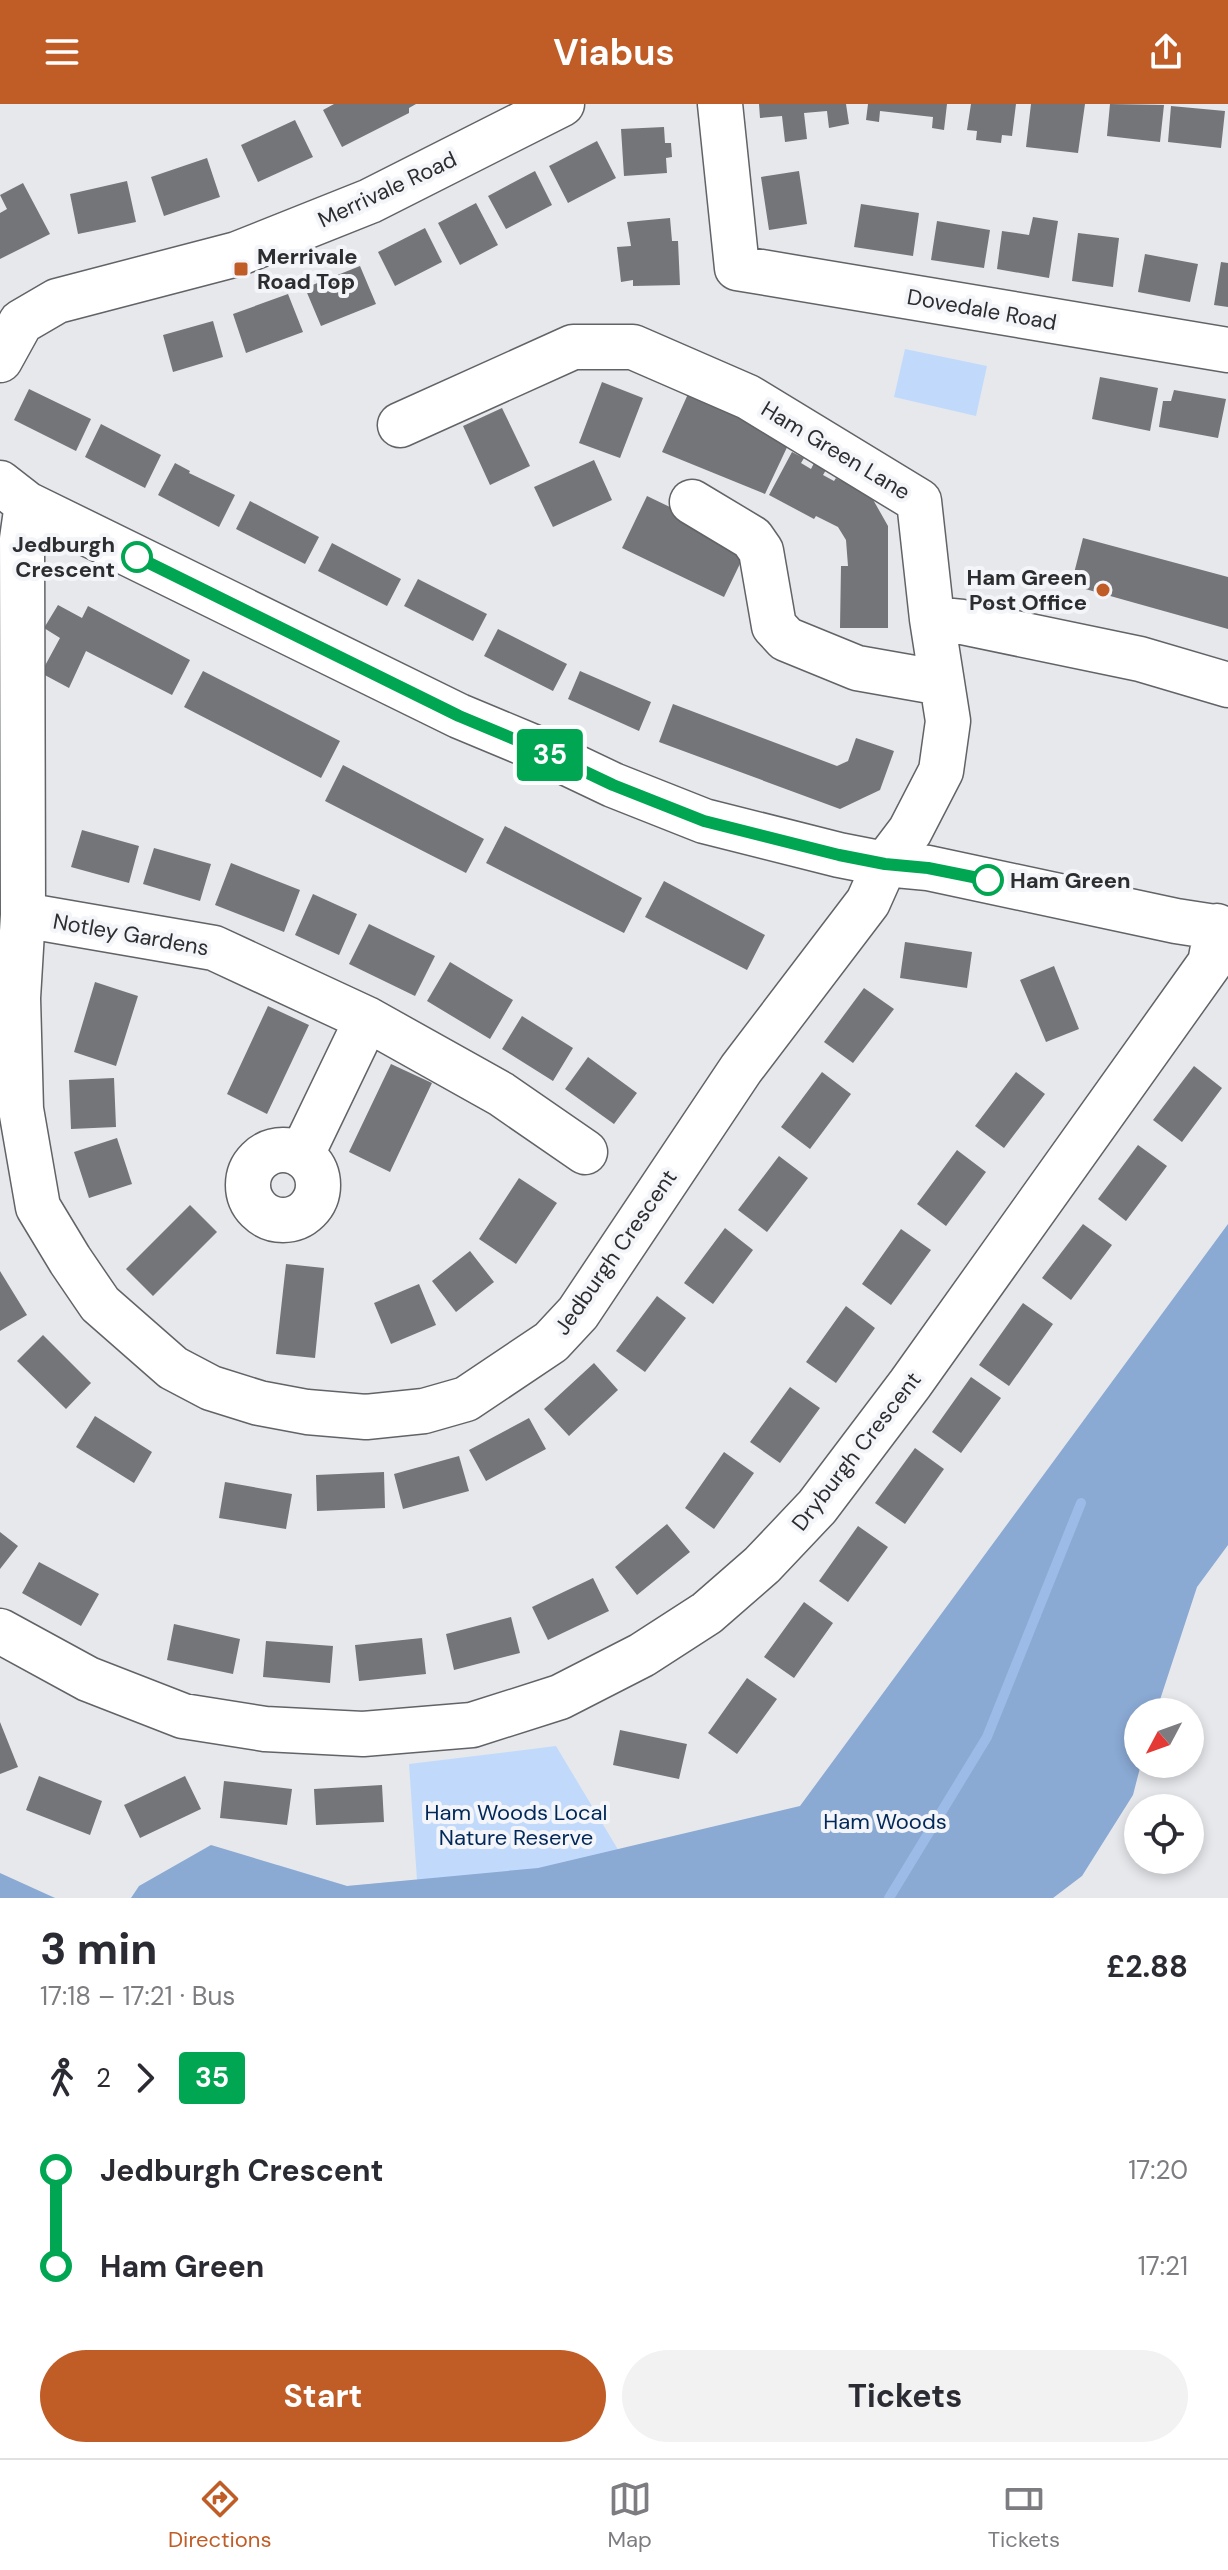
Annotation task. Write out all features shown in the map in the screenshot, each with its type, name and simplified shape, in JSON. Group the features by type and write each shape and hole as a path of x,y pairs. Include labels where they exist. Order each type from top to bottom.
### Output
{"street":[{"name":"Merrivale Road","path":"0,360 21,322 57,301 237,254 370,201 562,104"},
{"name":"Dovedale Road","path":"720,104 737,268 1228,350"},
{"name":"Ham Green Lane","path":"400,425 573,347 633,347 748,397 919,501 932,619 948,721 941,771 910,831 885,864"},
{"path":"14,493 459,716 613,785 704,821 839,855 928,868 1176,921 1224,927"},
{"name":"Jedburgh Crescent","path":"14,493 22,539 23,915 18,998 21,1109 38,1207 100,1304 173,1368 211,1388 259,1403 307,1412 366,1417 424,1411 466,1399 551,1342 578,1313 741,1069 868,902 885,864"},
{"path":"692,502 752,538 761,551 774,626 786,639 857,668 942,683"},
{"path":"932,619 962,622 1140,659 1228,685"},
{"name":"Notley Gardens","path":"23,915 214,948 367,1019 501,1094 585,1152"},
{"name":"Dryburgh Crescent","path":"0,1631 88,1679 183,1716 265,1729 363,1734 472,1725 560,1697 642,1655 707,1613 762,1565 817,1507 910,1384 1210,963 1224,927"},
{"path":"302,1154 367,1019"}],"green space":[{"path":"905,349 987,366 976,416 894,397"},
{"name":"Ham Woods","path":"1228,1224 1228,1545 1197,1587 1161,1698 1124,1698 1124,1778 1137,1778 1133,1794 1124,1794 1124,1809 1082,1876 1053,1898 131,1898 139,1886 211,1845 347,1886 538,1868 800,1806"},
{"name":"Ham Woods Local Nature Reserve","path":"556,1746 647,1898 186,1898 278,1865 347,1886 417,1880 409,1764"},
{"path":"0,1873 55,1898 0,1898"}],"building":[{"path":"334,104 416,104 409,108 409,113 342,147 323,110"},
{"path":"759,104 846,104 849,124 829,128 827,111 804,113 807,139 785,142 782,116 760,118"},
{"path":"868,104 947,104 944,130 932,128 933,117 880,111 879,122 866,120"},
{"path":"971,104 1016,104 1012,136 1002,135 1001,143 976,140 977,131 967,130"},
{"path":"1031,104 1085,104 1078,153 1026,147"},
{"path":"1110,104 1164,105 1160,142 1107,136"},
{"path":"1171,106 1225,111 1221,148 1168,142"},
{"path":"295,120 313,157 258,182 241,145"},
{"path":"664,127 665,143 671,143 672,157 666,158 667,173 624,176 621,129"},
{"path":"597,141 616,178 568,203 549,166"},
{"path":"207,158 220,197 164,216 151,177"},
{"path":"535,171 552,205 506,229 488,196"},
{"path":"799,171 807,224 769,230 761,177"},
{"path":"127,181 136,222 78,234 70,194"},
{"path":"23,183 50,234 0,259 0,213 7,209 0,195"},
{"path":"476,203 498,245 460,265 438,223"},
{"path":"861,204 919,213 913,256 854,247"},
{"path":"1033,217 1058,221 1049,278 997,269 1002,231 1029,235"},
{"path":"670,218 672,241 678,241 680,285 633,286 633,280 621,282 617,247 631,246 627,222"},
{"path":"937,221 990,230 984,268 931,260"},
{"path":"425,228 442,262 395,286 378,252"},
{"path":"1078,233 1119,238 1113,287 1072,281"},
{"path":"1145,254 1198,264 1190,302 1138,292"},
{"path":"1221,262 1228,263 1228,307 1214,305"},
{"path":"360,266 376,304 321,326 305,288"},
{"path":"288,294 303,332 246,353 233,314"},
{"path":"213,321 223,357 173,372 163,335"},
{"path":"1100,377 1158,388 1150,431 1092,419"},
{"path":"602,382 643,398 620,458 579,443"},
{"path":"29,389 91,419 76,451 14,420"},
{"path":"1174,390 1226,399 1218,438 1159,427 1163,401 1171,401"},
{"path":"688,394 790,441 765,494 662,452"},
{"path":"502,408 530,466 490,485 463,426"},
{"path":"101,424 161,455 145,488 85,457"},
{"path":"792,452 804,458 801,463 811,469 814,463 826,470 823,475 834,481 836,478 871,496 888,526 888,628 840,628 841,566 848,566 846,540 838,527 816,516 814,519 769,495"},
{"path":"594,460 612,500 553,527 534,487"},
{"path":"175,463 235,495 219,527 158,495"},
{"path":"647,496 749,545 724,597 622,548"},
{"path":"250,501 319,537 305,564 236,529"},
{"path":"1083,538 1228,577 1228,629 1071,585"},
{"path":"332,543 401,579 387,606 318,571"},
{"path":"418,579 487,614 473,641 404,606"},
{"path":"58,605 82,618 88,606 190,660 172,695 86,651 69,688 41,673 60,638 44,628"},
{"path":"498,629 567,664 553,691 484,656"},
{"path":"203,671 340,741 321,778 184,707"},
{"path":"580,671 651,702 639,731 568,699"},
{"path":"673,704 837,766 848,761 856,738 894,751 880,790 840,809 659,742"},
{"path":"343,765 484,839 466,873 325,801"},
{"path":"505,826 642,898 624,933 486,863"},
{"path":"82,830 139,846 129,883 71,867"},
{"path":"154,848 211,864 200,901 143,884"},
{"path":"231,863 300,890 284,932 215,905"},
{"path":"664,881 765,935 747,970 645,917"},
{"path":"313,894 357,914 339,955 295,935"},
{"path":"369,924 435,956 415,996 349,964"},
{"path":"905,942 972,952 967,988 900,978"},
{"path":"450,962 513,1000 490,1039 427,1001"},
{"path":"1054,966 1079,1029 1046,1042 1020,980"},
{"path":"95,982 138,996 116,1066 74,1052"},
{"path":"864,988 894,1009 853,1063 824,1042"},
{"path":"268,1006 309,1025 267,1114 227,1094"},
{"path":"522,1016 573,1048 553,1081 502,1049"},
{"path":"588,1057 637,1093 614,1124 565,1089"},
{"path":"391,1064 432,1083 390,1172 349,1152"},
{"path":"1194,1066 1222,1088 1182,1142 1153,1120"},
{"path":"822,1072 851,1094 810,1149 781,1127"},
{"path":"1016,1072 1045,1094 1004,1148 975,1126"},
{"path":"114,1078 116,1127 71,1129 69,1080"},
{"path":"117,1138 132,1184 89,1198 74,1152"},
{"path":"1138,1145 1167,1166 1126,1221 1098,1199"},
{"path":"957,1150 986,1172 946,1226 917,1204"},
{"path":"779,1156 808,1178 767,1232 738,1210"},
{"path":"519,1178 557,1203 516,1264 479,1239"},
{"path":"190,1205 217,1232 153,1296 126,1269"},
{"path":"1083,1224 1112,1245 1071,1300 1042,1278"},
{"path":"725,1228 753,1250 713,1304 684,1283"},
{"path":"901,1229 931,1250 891,1305 862,1284"},
{"path":"470,1251 494,1282 456,1312 432,1281"},
{"path":"286,1264 324,1268 315,1358 276,1354"},
{"path":"0,1271 27,1315 0,1331"},
{"path":"419,1284 436,1325 391,1344 374,1303"},
{"path":"657,1296 686,1318 645,1372 616,1351"},
{"path":"1023,1303 1053,1324 1009,1386 979,1365"},
{"path":"846,1306 875,1328 836,1383 806,1362"},
{"path":"43,1335 91,1383 66,1409 17,1361"},
{"path":"594,1363 618,1390 569,1436 544,1409"},
{"path":"971,1377 1001,1398 961,1453 932,1432"},
{"path":"790,1387 820,1408 780,1463 750,1442"},
{"path":"95,1416 152,1452 134,1483 76,1447"},
{"path":"529,1418 546,1449 486,1481 469,1450"},
{"path":"915,1448 944,1469 905,1524 875,1503"},
{"path":"724,1452 754,1473 714,1529 685,1508"},
{"path":"459,1456 469,1491 403,1509 394,1474"},
{"path":"384,1472 385,1508 317,1511 316,1475"},
{"path":"225,1482 292,1494 286,1529 219,1518"},
{"path":"667,1524 690,1552 637,1595 615,1567"},
{"path":"858,1526 888,1547 848,1602 819,1581"},
{"path":"0,1532 18,1546 0,1569"},
{"path":"39,1562 99,1594 81,1626 22,1593"},
{"path":"593,1578 609,1611 548,1640 532,1607"},
{"path":"804,1602 833,1623 794,1678 764,1657"},
{"path":"511,1617 520,1653 454,1670 446,1634"},
{"path":"174,1624 240,1639 233,1674 167,1660"},
{"path":"422,1638 426,1674 359,1681 355,1645"},
{"path":"266,1641 333,1646 330,1683 263,1677"},
{"path":"747,1678 777,1699 737,1754 708,1733"},
{"path":"0,1722 18,1767 0,1774"},
{"path":"620,1730 687,1744 679,1779 613,1765"},
{"path":"39,1776 102,1801 90,1835 26,1810"},
{"path":"185,1776 201,1809 140,1838 124,1805"},
{"path":"224,1781 292,1789 287,1825 220,1818"},
{"path":"382,1785 384,1822 316,1825 314,1789"}],"waterway":[{"path":"889,1898 987,1737 1081,1503"}],"bus line":[{"name":"35","path":"137,557 459,716 613,785 704,821 839,855 988,880"}],"place":[{"name":"Merrivale Road Top","path":"241,269"},
{"name":"Jedburgh Crescent","path":"137,557"},
{"name":"Ham Green Post Office","path":"1103,590"},
{"name":"Ham Green","path":"988,880"}]}
